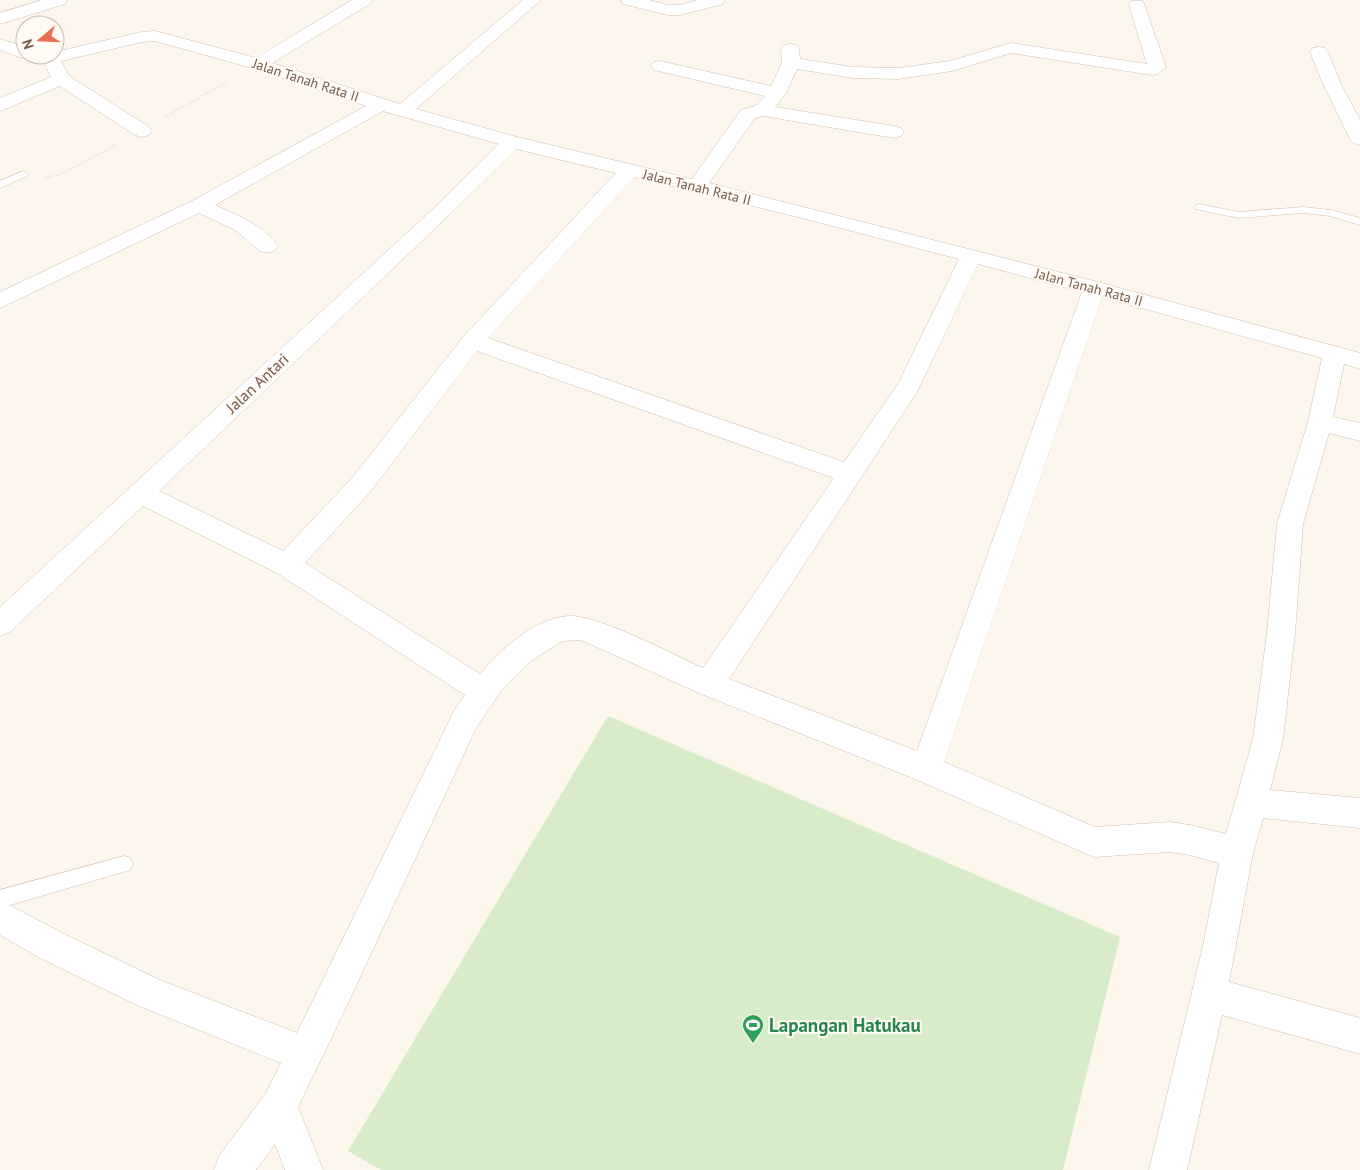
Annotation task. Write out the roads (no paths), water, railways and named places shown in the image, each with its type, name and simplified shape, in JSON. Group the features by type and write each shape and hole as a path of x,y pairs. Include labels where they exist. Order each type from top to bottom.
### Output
{"street":[{"path":"0,19 59,0"},
{"path":"258,64 364,0"},
{"path":"403,111 532,0"},
{"path":"629,0 668,10 680,10 717,0"},
{"path":"762,110 776,93 790,56 864,74 904,73 942,69 1004,48 1012,48 1152,70 1157,68 1137,5"},
{"name":"Jalan Tanah Rata II","path":"65,53 154,36 258,64 381,105 512,142 971,256 1360,361"},
{"path":"0,44 15,49"},
{"path":"1319,52 1332,84 1360,139"},
{"path":"49,65 60,79 142,131"},
{"path":"660,66 776,93"},
{"path":"0,105 60,79"},
{"path":"0,301 199,205 381,105"},
{"path":"697,187 748,114 762,110 894,132"},
{"name":"Jalan Antari","path":"0,624 439,214 512,142"},
{"path":"287,565 361,485 472,341 630,170"},
{"path":"199,205 242,226 267,246"},
{"path":"709,684 909,386 971,256"},
{"path":"926,769 1094,288"},
{"path":"472,341 850,474"},
{"path":"1168,1170 1220,946 1237,853 1268,738 1281,633 1290,524 1320,422 1334,355"},
{"path":"1320,422 1360,432"},
{"path":"141,494 287,565 483,691"},
{"path":"233,1170 279,1106 465,720 483,691 503,668 535,642 550,633 565,628 583,628 596,633 709,684 926,769 1094,842 1113,844 1162,837 1186,839 1237,853"},
{"path":"1250,802 1360,813"},
{"path":"0,916 52,946 151,994 305,1054"},
{"path":"1208,994 1360,1036"},
{"path":"279,1106 304,1170"}],"lane":[{"path":"0,185 23,174"},
{"path":"1200,207 1238,215 1303,210 1331,213 1360,222"},
{"path":"0,899 124,864"}],"place":[{"name":"Lapangan Hatukau","path":"753,1044"}]}
